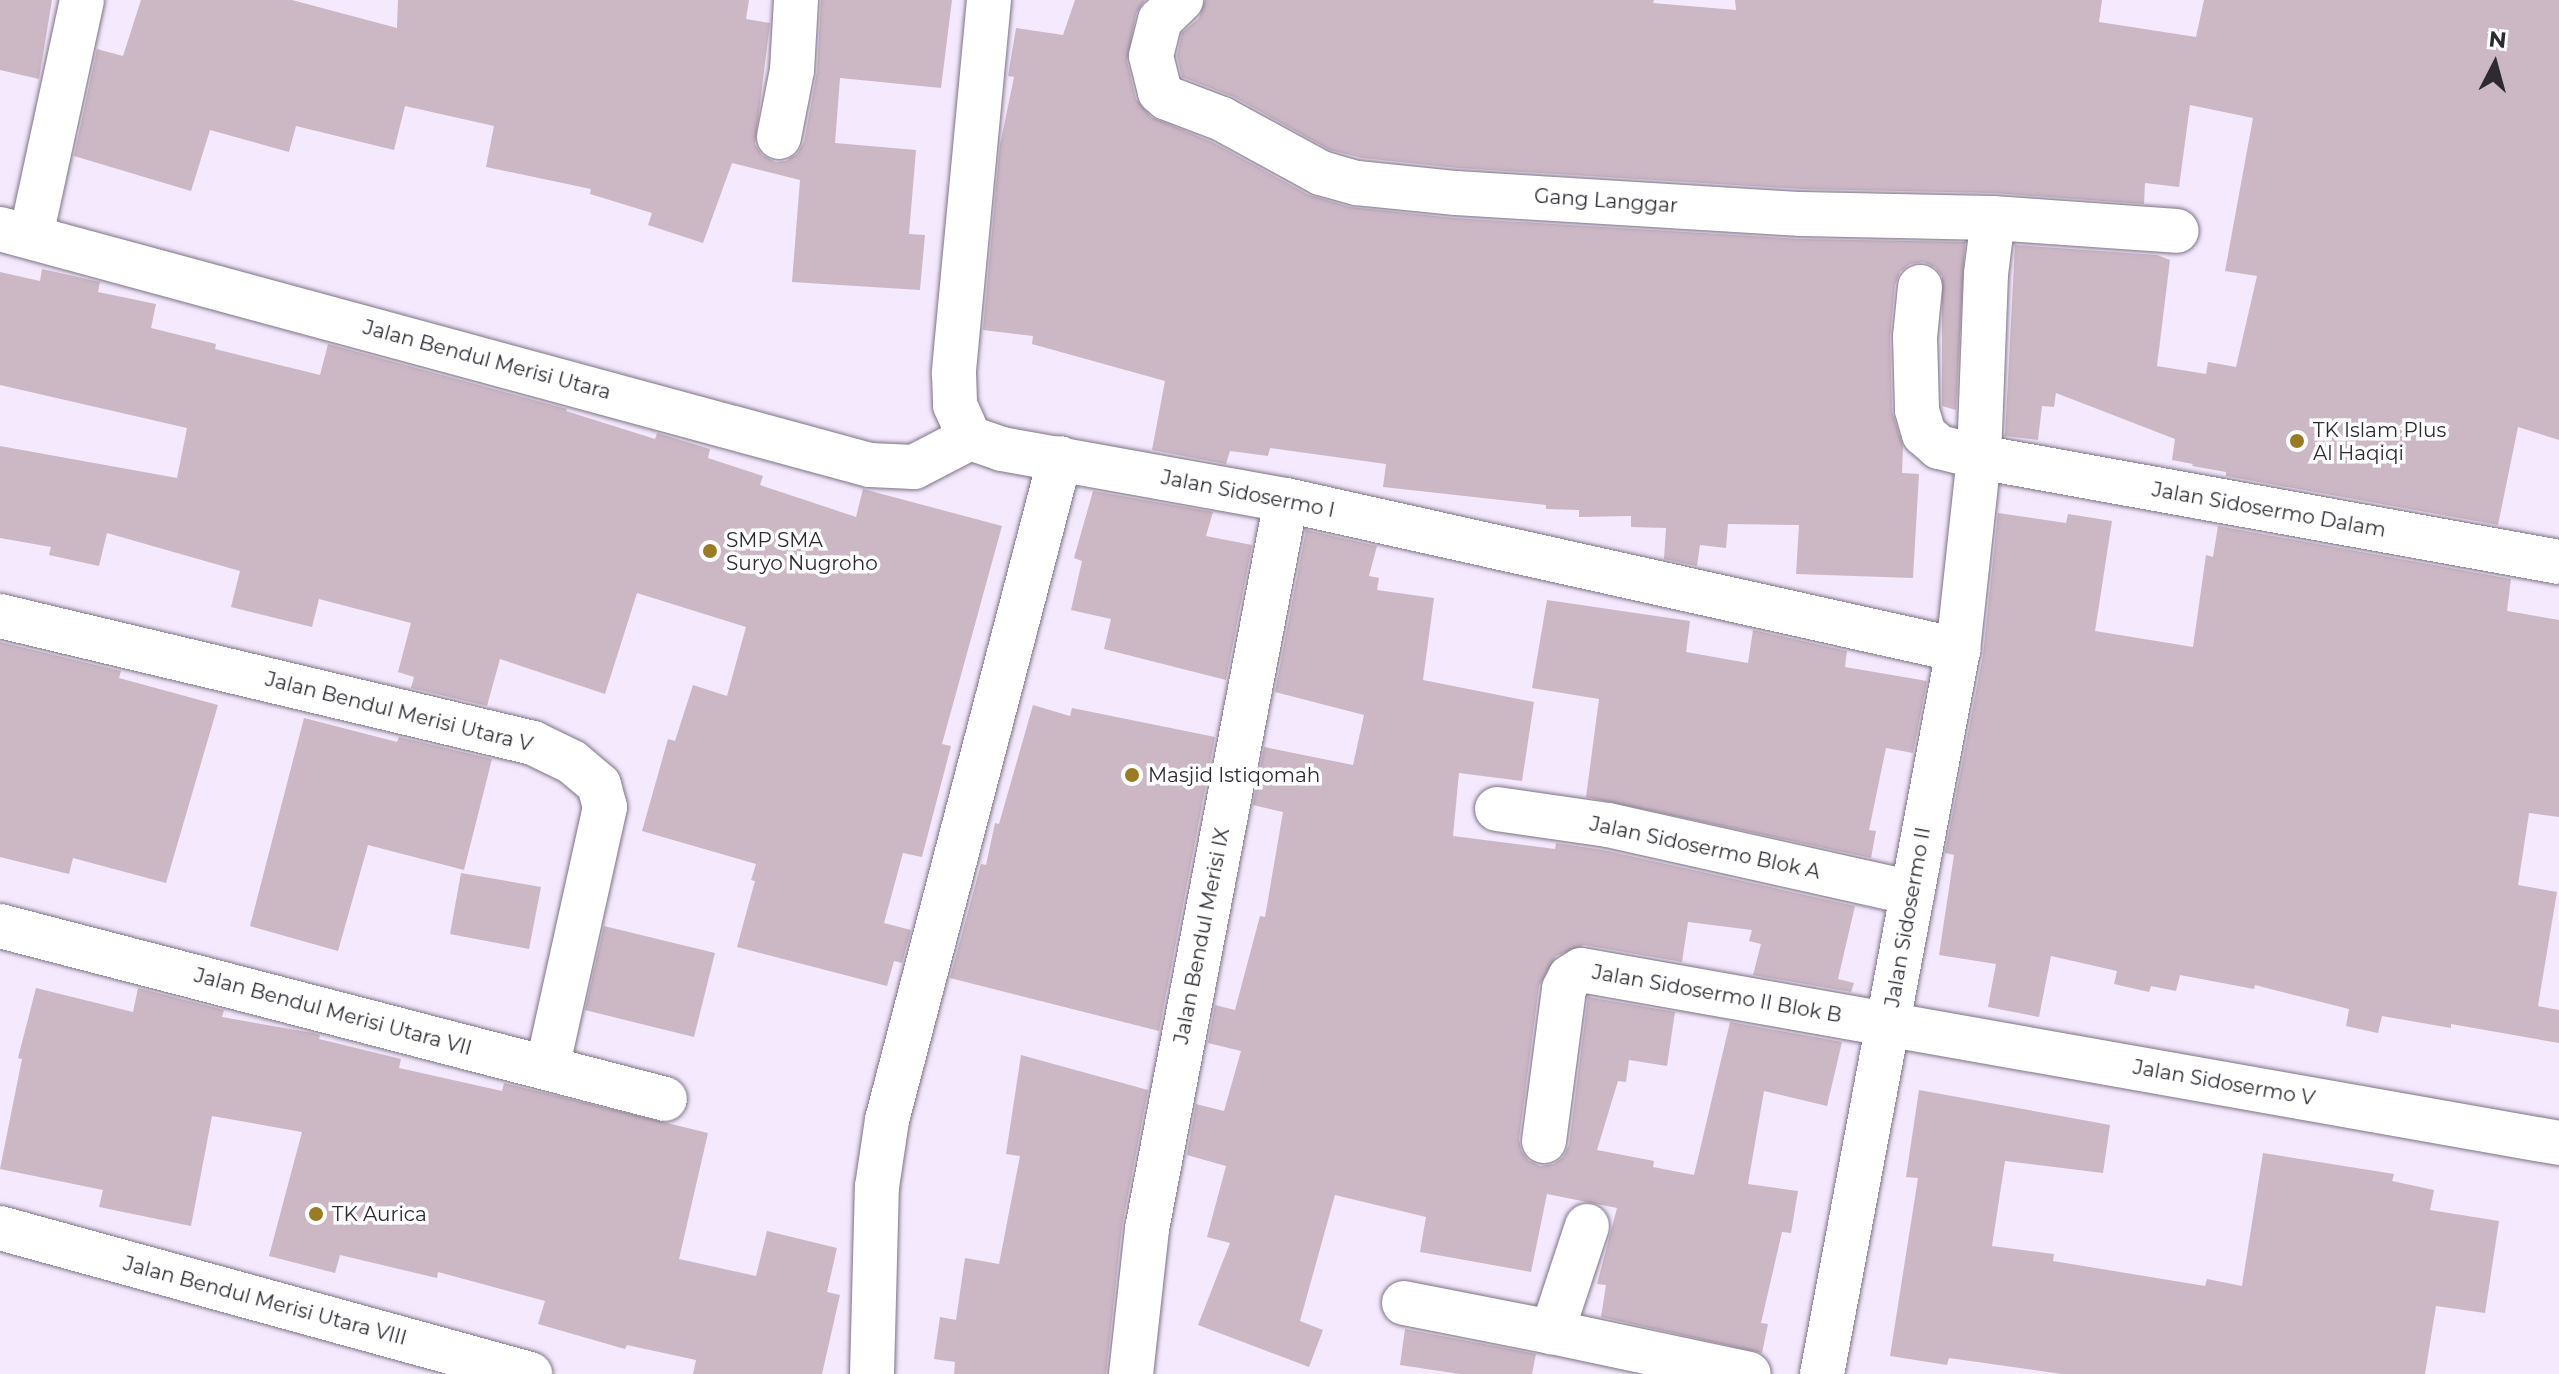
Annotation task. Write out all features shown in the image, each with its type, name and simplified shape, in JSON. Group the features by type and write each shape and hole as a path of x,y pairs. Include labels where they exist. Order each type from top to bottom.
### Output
{"street":[{"path":"15,232 82,0"},
{"path":"779,137 792,70 796,0"},
{"path":"970,438 955,405 954,373 989,0"},
{"name":"Gang Langgar","path":"1181,0 1160,20 1151,56 1160,92 1167,98 1222,119 1321,173 1341,179 1456,193 1801,214 1993,218 2177,231"},
{"name":"Jalan Sidosermo II","path":"1822,1374 1958,650 1979,457 1986,274 1993,218"},
{"name":"Jalan Bendul Merisi Utara","path":"15,232 870,465 914,467 970,438"},
{"name":"Jalan Sidosermo Dalam","path":"1920,287 1915,337 1919,424 1924,434 1939,447 1979,457 2559,562"},
{"name":"Jalan Sidosermo I","path":"970,438 1002,449 1286,500 1958,650"},
{"path":"872,1374 877,1187 887,1120 1060,458"},
{"name":"Jalan Bendul Merisi IX","path":"1131,1374 1147,1229 1286,500"},
{"name":"Jalan Bendul Merisi Utara V","path":"0,616 533,743 572,762 599,785 605,807 547,1068"},
{"name":"Jalan Sidosermo Blok A","path":"1497,809 1608,825 1912,893"},
{"name":"Jalan Bendul Merisi Utara VII","path":"0,926 665,1099"},
{"name":"Jalan Sidosermo II Blok B","path":"1544,1141 1564,989 1570,977 1581,970 1888,1024"},
{"name":"Jalan Sidosermo V","path":"1888,1024 2559,1143"},
{"path":"1552,1332 1587,1226"},
{"name":"Jalan Bendul Merisi Utara VIII","path":"0,1228 530,1374"},
{"path":"1404,1303 1749,1374"}],"building":[{"path":"0,0 52,0 39,79 0,70"},
{"path":"141,0 292,0 397,28 398,0 749,0 746,19 770,23 755,144 762,155 775,162 786,161 797,154 804,142 817,72 821,0 952,0 941,88 840,78 835,143 916,150 909,234 925,235 920,290 792,282 800,180 732,163 703,243 648,225 652,213 590,194 591,189 486,167 494,126 405,106 394,150 296,126 289,152 210,130 191,191 74,156 97,49 123,56"},
{"path":"1075,0 1145,0 1136,14 1127,61 1136,99 1151,117 1212,142 1309,195 1350,207 1454,218 1799,239 1965,242 1956,410 1942,406 1942,276 1935,267 1923,262 1910,264 1900,272 1895,285 1890,338 1892,411 1903,446 1902,473 1919,474 1913,578 1796,574 1799,525 1728,524 1726,548 1700,545 1697,566 1664,559 1666,528 1631,527 1631,516 1579,517 1579,510 1546,509 1546,505 1383,487 1386,464 1270,448 1268,456 1230,451 1226,464 1152,450 1165,381 1032,344 1033,336 983,330 1000,145 1014,77 1008,76 1016,28 1063,35"},
{"path":"1205,0 1654,0 1653,3 1736,10 1735,0 2102,0 2099,22 2196,37 2204,0 2559,0 2559,440 2518,427 2498,525 2226,476 2226,472 2192,466 2172,460 2175,439 2056,393 2054,407 2042,406 2038,440 2005,436 2015,245 2157,255 2170,260 2157,366 2206,374 2208,362 2236,367 2257,276 2225,271 2253,118 2190,105 2179,187 2145,183 2144,204 1994,193 1802,189 1458,168 1362,158 1330,150 1234,97 1182,77 1177,56 1182,33 1199,18"},
{"path":"42,269 100,282 98,292 156,304 151,328 216,344 215,349 320,375 328,344 567,409 655,439 657,433 710,449 708,458 763,476 760,485 856,517 863,489 1002,526 942,744 951,746 922,857 903,853 884,923 911,930 902,963 894,961 887,986 737,947 755,881 751,880 756,864 642,831 668,739 675,741 693,685 727,696 746,627 637,593 605,694 500,659 487,706 411,688 414,677 398,672 411,623 319,599 312,627 231,607 240,571 107,533 99,566 49,555 51,547 0,538 0,446 177,478 187,428 0,385 0,272 40,281"},
{"path":"1093,491 1213,512 1206,536 1252,545 1226,680 1104,649 1111,619 1071,610 1082,561 1074,558"},
{"path":"1998,513 2066,523 2068,514 2112,521 2095,631 2193,647 2206,555 2213,557 2218,526 2511,579 2507,611 2559,620 2559,817 2529,813 2518,885 2557,892 2538,1006 2559,1010 2559,1043 2451,1024 2451,1028 2382,1016 2378,1033 2346,1026 2349,1009 2255,985 2254,989 2180,975 2176,991 2151,986 2149,992 2114,984 2117,971 2051,956 2039,1017 1988,1007 1996,964 1939,955 1954,855 1945,853 1983,655"},
{"path":"1306,530 1377,546 1369,576 1379,578 1377,590 1434,598 1423,680 1534,702 1522,781 1459,773 1453,836 1555,849 1556,843 1603,850 1855,906 1838,979 1854,983 1851,992 1753,975 1761,944 1749,941 1752,930 1688,922 1682,962 1584,945 1556,956 1539,986 1519,1139 1521,1150 1528,1160 1540,1166 1554,1164 1563,1157 1569,1145 1588,997 1675,1012 1667,1066 1629,1060 1626,1082 1618,1081 1597,1150 1654,1161 1653,1167 1694,1175 1730,1022 1842,1042 1827,1106 1764,1091 1748,1184 1798,1191 1791,1233 1782,1232 1761,1323 1768,1324 1762,1353 1601,1317 1606,1285 1597,1284 1617,1208 1547,1194 1531,1272 1420,1252 1426,1217 1335,1195 1300,1321 1323,1330 1309,1367 1198,1325 1230,1243 1207,1237 1226,1166 1187,1155 1196,1104 1224,1111 1241,1051 1208,1043 1215,1005 1235,1010 1260,916 1265,917 1283,812 1253,805 1264,747 1353,765 1364,715 1275,692"},
{"path":"1547,600 1690,621 1686,652 1748,663 1753,630 1847,651 1845,667 1927,681 1913,753 1886,748 1869,830 1876,831 1871,858 1586,797 1599,699 1532,688"},
{"path":"0,642 121,671 119,678 218,705 166,883 73,858 69,874 0,857"},
{"path":"1033,705 1070,716 1072,708 1215,737 1159,1031 950,978 981,864 986,865 995,823 999,824"},
{"path":"304,718 397,742 399,737 492,759 464,870 368,845 338,951 250,926"},
{"path":"461,873 541,887 529,949 450,934"},
{"path":"604,926 715,953 694,1037 585,1010"},
{"path":"36,988 133,1012 138,988 224,1010 222,1017 313,1033 320,1035 319,1039 401,1059 399,1068 502,1091 504,1083 708,1133 679,1259 756,1276 767,1231 837,1248 827,1292 840,1295 822,1374 693,1374 696,1360 627,1345 625,1349 538,1324 545,1301 438,1272 437,1278 340,1255 335,1273 269,1256 302,1132 212,1116 191,1226 99,1207 103,1190 0,1169 22,1059 18,1058"},
{"path":"1021,1055 1148,1090 1122,1226 1106,1374 954,1374 955,1362 934,1359 940,1317 956,1320 965,1258 999,1264 1020,1156 1006,1154"},
{"path":"1919,1090 2110,1125 2103,1173 2005,1161 1992,1246 2054,1254 2053,1261 2205,1286 2207,1279 2242,1286 2263,1153 2394,1174 2392,1181 2434,1190 2430,1210 2499,1221 2485,1313 2436,1306 2425,1374 2062,1374 1949,1358 1947,1365 1890,1356 1918,1178 1906,1177"},
{"path":"1405,1329 1536,1354 1532,1374 1460,1374 1400,1365"}],"place":[{"name":"TK Islam Plus Al Haqiqi","path":"2297,441"},
{"name":"SMP SMA Suryo Nugroho","path":"710,551"},
{"name":"Masjid Istiqomah","path":"1132,775"},
{"name":"TK Aurica","path":"316,1214"}]}
